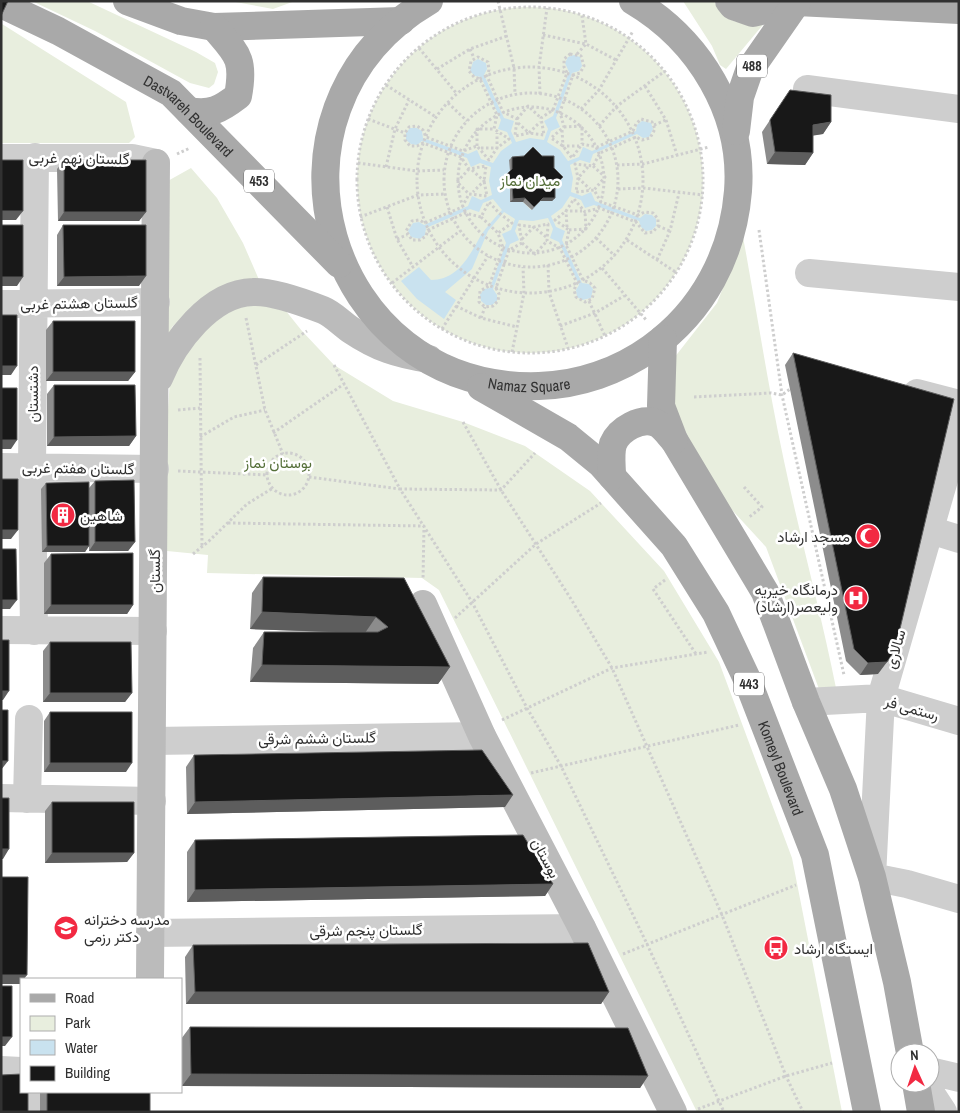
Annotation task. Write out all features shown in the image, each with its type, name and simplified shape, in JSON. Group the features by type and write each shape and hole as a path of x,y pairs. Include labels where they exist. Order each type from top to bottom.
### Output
{"main road":[{"path":"127,1 181,21 214,27 401,20"},
{"name":"Namaz Square","path":"430,1 401,20 380,40 359,66 348,84 333,122 328,142 324,183 330,224 336,248 345,270 372,312 402,340 440,365 479,380 507,385 549,386 590,378 628,362 663,339 694,308 707,290 726,250 736,207 738,170 734,141 721,97 702,64 682,40 641,4"},
{"path":"729,1 732,6 753,13 797,2 959,10"},
{"name":"488","path":"734,141 740,98 749,70 797,2"},
{"name":"Dastvareh Boulevard","path":"1,4 58,31 171,93 345,270"},
{"path":"189,111 205,114 224,107 238,96 242,76 238,53 214,27"},
{"path":"663,339 661,406 674,440 765,592 806,702 843,789 872,877 897,982 908,1043"},
{"name":"Komeyl Boulevard","path":"440,365 568,437 600,464 674,546 716,613 747,678 814,855 867,1112"},
{"path":"612,476 613,445 619,433 631,425 646,422 657,423 674,440"},
{"path":"918,1093 921,1112"}],"street":[{"path":"808,89 959,109"},
{"name":"دشتستان","path":"34,630 32,467 35,157"},
{"name":"گلستان نهم غربی","path":"1,158 132,158 156,163"},
{"name":"گلستان","path":"150,978 156,163"},
{"path":"809,273 959,287"},
{"path":"155,386 175,346 196,321 232,296 253,292 273,294 325,310 378,348 440,365"},
{"name":"گلستان هشتم غربی","path":"1,304 156,302"},
{"path":"892,386 959,404"},
{"name":"سالاری","path":"872,877 881,698 958,431"},
{"name":"گلستان هفتم غربی","path":"1,467 155,469"},
{"path":"930,530 959,539"},
{"name":"بوستان","path":"423,604 482,736 582,928 684,1111"},
{"path":"1,630 153,631"},
{"name":"رستمی فر","path":"806,702 881,698 959,721"},
{"path":"29,719 14,799 152,801"},
{"name":"گلستان ششم شرقی","path":"152,741 482,736"},
{"path":"872,877 907,884 959,899"},
{"name":"گلستان پنجم شرقی","path":"150,933 582,928"},
{"path":"1,1070 20,1071"},
{"path":"940,1073 959,1078"},
{"path":"35,1093 36,1112"},
{"path":"931,1093 943,1112"}],"path":[{"path":"498,1 514,68 515,94"},
{"path":"581,109 599,90 629,38 641,4"},
{"path":"526,7 547,8 582,15 614,28 629,38 665,71 689,110 701,149 703,195 699,221 692,243 677,273 656,300 640,314 605,336 568,348 535,353 512,352 468,341 442,329 410,305 392,283 372,250 361,217 357,184 358,163 368,119 386,85 405,61 419,48 440,32 460,22 500,10 526,7"},
{"path":"540,94 539,68 547,8"},
{"path":"578,54 586,44 582,15"},
{"path":"401,20 419,48 457,94"},
{"path":"543,34 586,44 616,60"},
{"path":"437,69 470,49 506,36"},
{"path":"470,49 474,58"},
{"path":"529,134 553,110 567,73 564,67 564,59 570,54 578,54 583,59 584,66 580,73 573,75"},
{"path":"474,58 482,58 488,62 489,70 487,76 504,112 517,121 529,134"},
{"path":"474,58 469,64 469,71 474,77 480,79 497,115 495,130 497,148"},
{"path":"514,68 539,68 573,75 599,90 617,106 636,137 643,164 644,188 636,222 627,240 615,256 602,268 577,283 549,292 524,293 496,288 474,279 457,266 439,247 425,223 418,195 417,171 426,136 436,117 457,94 487,76 514,68"},
{"path":"599,126 617,106 665,71"},
{"path":"563,146 563,128 560,112 573,75"},
{"path":"386,85 436,117"},
{"path":"645,86 666,120 677,155"},
{"path":"515,94 540,94 558,97 581,109 599,126 612,148 617,165 618,189 612,213 596,238 566,260 548,265 523,267 505,263 488,256 475,247 460,231 452,218 445,194 444,170 450,146 467,121 498,100 515,94"},
{"path":"386,167 395,129 409,100"},
{"path":"448,103 467,121"},
{"path":"528,106 541,120 544,135"},
{"path":"515,136 517,121 528,106"},
{"path":"528,106 553,110 560,112 582,126 597,147 605,177 602,202 586,230 560,248 535,254 503,248 481,233 462,207 456,182 461,157 477,129 497,115 528,106"},
{"path":"368,119 405,133"},
{"path":"563,146 581,145 597,147 633,131 641,119 649,120 654,125 655,133 650,138 642,140 636,137"},
{"path":"654,125 666,120"},
{"path":"484,181 470,170 461,157 423,143 417,146 410,146 405,140 405,133 409,127 417,126 423,130 426,136 464,150 479,147 497,148"},
{"path":"551,138 563,128 582,126"},
{"path":"572,158 581,145 582,126"},
{"path":"477,129 495,130 509,139"},
{"path":"477,129 479,147 489,160"},
{"path":"529,134 544,135 563,146 575,164 578,178 574,199 566,211 548,224 534,227 512,223 500,214 486,196 484,181 486,166 497,148 509,139 529,134"},
{"path":"156,163 216,137"},
{"path":"578,178 591,166 600,153 636,137"},
{"path":"617,165 643,164 734,141"},
{"path":"358,163 417,171 444,170"},
{"path":"575,164 591,166 605,177"},
{"path":"456,182 470,170 486,166"},
{"path":"576,192 592,189 605,177"},
{"path":"566,211 584,212 599,208 636,222 645,233 653,232 658,226 658,219 653,213 645,212 638,215 602,202 592,189 578,178"},
{"path":"425,223 462,207 471,193 484,181"},
{"path":"456,182 471,193 486,196"},
{"path":"618,189 644,188 703,195"},
{"path":"657,260 670,231 679,193"},
{"path":"330,224 361,217 418,195 445,194"},
{"path":"574,199 584,212 586,230"},
{"path":"481,217 489,202"},
{"path":"387,207 398,239 413,267"},
{"path":"534,227 546,239 560,248 577,283 574,290 576,297 582,302 589,301 594,296 594,288 590,283 583,280 566,244 568,229 566,211"},
{"path":"425,223 419,220 412,222 407,227 407,235 412,240 420,240 426,236 428,230 465,213 481,217 498,232 503,248 489,286 480,291 479,294 479,302 485,307 493,306 498,302 499,294 496,288 510,250 522,241 534,227"},
{"path":"555,220 568,229 586,230"},
{"path":"498,232 512,223"},
{"path":"535,254 546,239 548,224"},
{"path":"519,225 522,241 535,254"},
{"path":"658,226 670,231"},
{"path":"392,283 460,231"},
{"path":"398,239 407,235"},
{"path":"596,238 615,256"},
{"path":"627,240 677,273"},
{"path":"442,329 488,256"},
{"path":"548,265 549,292 568,348"},
{"path":"507,385 524,293 523,267"},
{"path":"602,268 624,296 663,339"},
{"path":"560,326 595,313 624,296"},
{"path":"589,301 605,336"},
{"path":"456,306 481,318 517,327"},
{"path":"481,318 485,307"},
{"path":"245,309 265,410 283,454"},
{"path":"256,365 305,334 325,310"},
{"path":"196,321 199,332 202,547"},
{"path":"334,365 400,489 472,602 527,708 561,766 647,944 724,1112"},
{"path":"273,433 344,384"},
{"path":"694,397 771,393 782,395 790,390"},
{"path":"176,411 200,408"},
{"path":"200,437 234,417 265,410"},
{"path":"463,422 501,490 612,668 722,915 786,1076 803,1112"},
{"path":"309,477 400,489 501,490 535,453"},
{"path":"283,454 290,454 302,459 306,464 309,477 304,489 292,495 286,495 273,488 268,475 271,462 283,454"},
{"path":"155,469 268,475"},
{"path":"744,487 762,507"},
{"path":"193,554 248,504 273,488"},
{"path":"438,637 472,602 536,544 601,503"},
{"path":"228,523 424,526"},
{"path":"423,604 424,526"},
{"path":"653,589 696,654"},
{"path":"482,736 504,719 612,668 712,651"},
{"path":"530,773 742,724"},
{"path":"620,955 797,884"},
{"path":"684,1111 720,1101 786,1076 832,1063"}],"green space":[{"path":"32,1 87,1 196,52 215,63 218,72 214,84 209,88 190,83 95,31"},
{"path":"230,1 295,1 273,9"},
{"path":"683,1 714,1 724,15 736,22 750,23 767,20 726,69 720,65 712,46"},
{"name":"میدان نماز","path":"530,7 564,10 612,27 640,46 664,70 683,98 690,114 700,146 703,180 700,214 683,262 664,290 640,314 612,333 596,340 564,350 530,353 496,350 448,333 420,314 396,290 377,262 370,246 360,214 357,180 360,146 377,98 396,70 420,46 448,27 464,20 496,10"},
{"path":"2,24 126,102 135,137 129,143 1,143"},
{"path":"191,168 217,198 243,243 260,282 239,280 199,302 172,327 166,344 166,182"},
{"path":"743,237 778,433 836,688 819,689 766,547 710,486 675,408 669,379 674,358 717,303"},
{"name":"بوستان نماز","path":"244,301 286,311 334,365 393,401 463,422 525,446 590,491 664,571 719,662 792,858 842,1112 697,1112 439,590 422,578 207,573 208,555 167,551 164,471 171,364 210,322"}],"water":[{"path":"574,55 580,57 582,66 579,71 572,73 556,118 560,127 551,131 547,142 560,150 568,161 579,157 583,147 592,151 636,131 637,125 642,121 651,123 653,129 649,137 643,138 637,134 593,154 590,163 580,160 570,165 573,178 571,192 582,196 591,192 595,201 640,218 645,214 652,215 656,219 656,226 652,230 646,231 641,227 639,221 594,205 585,208 581,200 570,196 562,208 551,216 556,227 565,231 562,240 582,283 589,284 593,289 591,298 582,300 577,297 576,290 579,285 559,242 550,238 553,229 548,218 533,221 519,220 515,231 519,240 510,244 493,289 497,295 497,301 492,305 486,305 481,301 480,295 484,289 490,288 506,243 502,234 511,230 515,219 504,212 488,231 472,269 445,292 456,300 444,319 417,299 401,281 419,267 431,280 449,276 462,265 483,232 502,210 493,199 483,203 479,212 470,209 426,228 425,235 420,239 411,237 408,231 413,223 419,222 424,225 468,206 472,196 481,200 492,195 489,181 491,167 480,163 471,167 467,158 422,141 417,145 411,144 406,140 406,133 410,128 417,128 422,131 423,138 468,154 477,150 481,159 493,163 501,151 512,143 507,132 498,129 501,120 481,77 475,76 470,71 473,62 478,59 486,63 487,69 484,75 504,118 514,121 511,131 516,142 530,138 544,140 548,129 544,121 553,116 569,72 565,63 568,57","holes":["510,172 552,201 540,201 531,210 523,202 510,202 510,189 501,181"]}],"building":[{"path":"1,1 8,1 1,16"},
{"path":"790,90 831,95 831,122 813,125 813,153 775,152 770,120"},
{"path":"533,147 542,156 554,156 554,168 563,177 555,185 555,198 543,198 534,207 525,198 513,199 512,186 503,178 512,169 512,157 524,156"},
{"path":"1,160 23,160 23,211 1,211"},
{"path":"64,160 146,160 146,212 64,212"},
{"path":"1,225 23,225 23,277 1,277"},
{"path":"63,225 146,225 146,276 64,277"},
{"path":"1,315 17,315 17,366 1,366"},
{"path":"53,321 135,321 135,372 53,372"},
{"name":"مسجد ارشاد","path":"793,353 954,399 895,650 887,662 868,663 854,649"},
{"path":"54,385 135,385 136,436 54,437"},
{"path":"1,388 17,388 17,440 1,440"},
{"path":"1,479 18,479 18,530 1,530"},
{"path":"134,480 135,542 95,542 95,481"},
{"name":"شاهین","path":"89,482 89,546 47,546 46,483"},
{"path":"1,549 16,549 17,600 1,600"},
{"path":"133,553 133,605 51,605 51,554"},
{"path":"263,577 404,578 450,667 262,665 264,632 378,632 388,627 376,617 262,612"},
{"path":"1,640 9,640 9,691 1,691"},
{"path":"50,642 131,642 132,693 50,693"},
{"path":"1,710 8,710 8,761 1,761"},
{"path":"50,712 132,712 132,763 50,763"},
{"path":"482,750 513,795 195,802 194,755"},
{"path":"1,798 9,798 9,849 1,849"},
{"path":"52,802 134,802 134,853 52,853"},
{"path":"523,835 553,884 195,890 195,840"},
{"path":"1,877 28,877 27,975 1,975"},
{"path":"588,943 609,992 195,992 193,945"},
{"path":"1,986 12,986 12,1037 1,1037"},
{"path":"190,1027 628,1028 648,1076 191,1074"},
{"path":"20,1074 20,1093 28,1093 28,1112 1,1112 1,1075"},
{"path":"47,1093 150,1093 150,1112 47,1112"}],"place":[{"name":"شاهین","path":"63,515"},
{"name":"مسجد ارشاد","path":"868,536"},
{"name":"درمانگاه خیریه ولیعصر(ارشاد)","path":"856,598"},
{"name":"مدرسه دخترانه دکتر رزمی","path":"66,928"},
{"name":"ایستگاه ارشاد","path":"776,948"}]}
